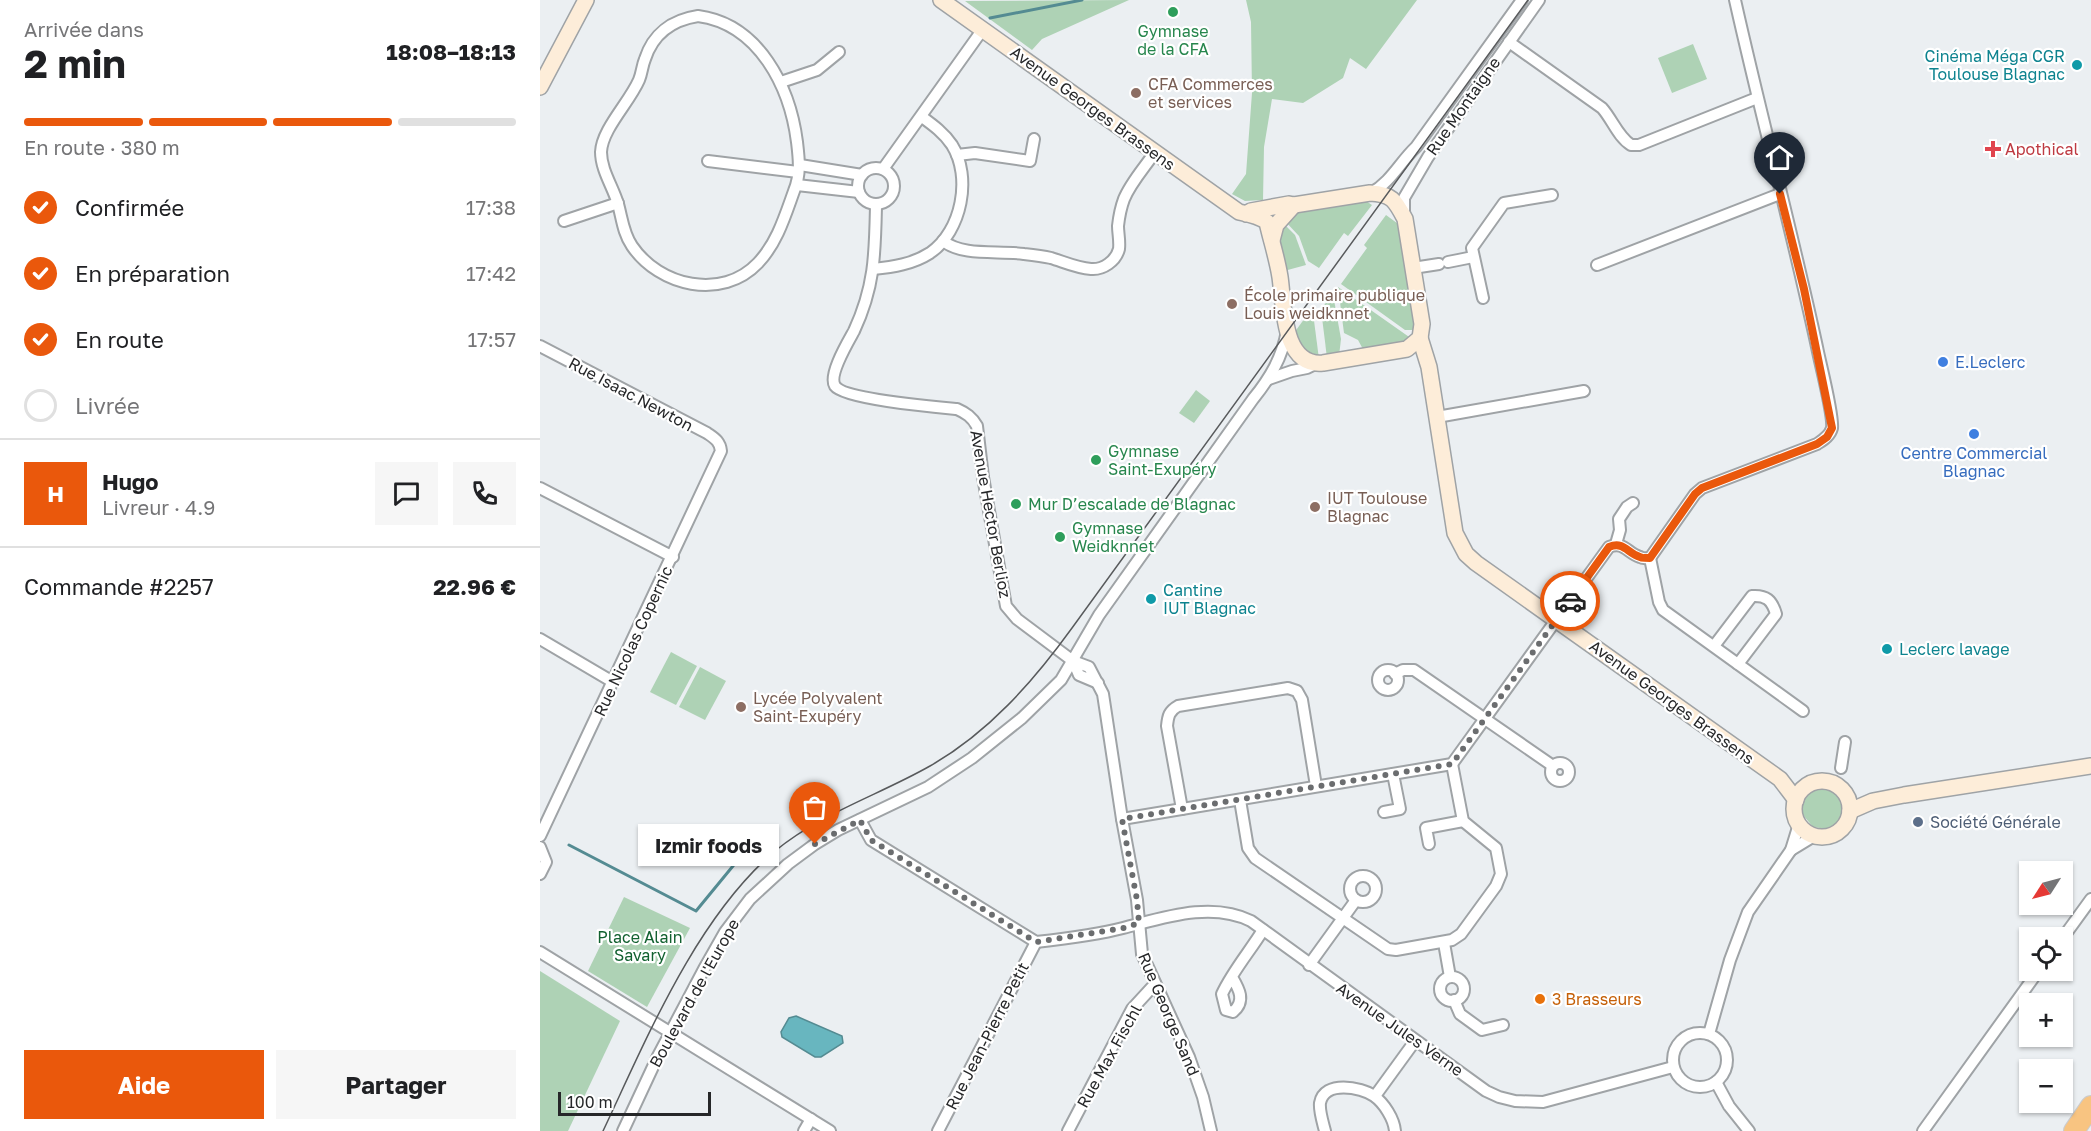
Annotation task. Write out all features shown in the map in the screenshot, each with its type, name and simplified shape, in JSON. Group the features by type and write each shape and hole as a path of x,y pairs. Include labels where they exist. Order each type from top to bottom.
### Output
{"highway":[{"path":"2074,1131 2091,1106"}],"street":[{"path":"540,87 585,0"},
{"name":"Avenue Georges Brassens","path":"941,0 1239,212 1250,214 1267,222 1271,243"},
{"name":"Rue Montaigne","path":"1370,193 1386,183 1404,158 1416,147 1522,0"},
{"name":"Rue Montaigne","path":"1405,219 1404,203 1408,188 1539,0"},
{"path":"1735,0 1804,289 1832,428 1827,437 1817,444 1702,488 1695,494 1650,558 1659,602 1663,610 1803,711"},
{"path":"698,16 711,18 727,24 755,47 771,65 781,82 795,128 799,168 797,185 771,248 757,265 743,275 712,285 677,281 659,273 631,246 601,153 602,144 613,122 633,93 651,44 660,33 683,19 698,16"},
{"path":"883,169 922,117 982,29"},
{"path":"1509,42 1602,108 1623,139 1630,145 1639,145 1757,98"},
{"path":"781,82 817,70 839,52"},
{"path":"873,269 916,260 936,248 943,241 957,215 961,201 961,174 957,155 945,135 922,117"},
{"path":"957,155 975,153 1030,161 1034,139"},
{"path":"943,241 966,251 1024,254 1098,269 1106,265 1119,249 1119,220 1124,200 1129,188 1155,152"},
{"path":"708,160 862,175"},
{"path":"797,185 859,192 869,203 876,205 890,199 895,186 889,172 875,167 862,175 859,180 859,192"},
{"path":"1250,214 1289,204 1294,206 1370,193 1382,194 1391,198 1398,205 1405,219 1422,324 1420,338 1407,349 1315,364 1312,367 1269,379"},
{"path":"1597,265 1780,194"},
{"path":"1483,298 1472,248 1504,202 1552,195"},
{"path":"564,221 618,203"},
{"name":"Avenue Hector Berlioz","path":"876,205 873,269 867,300 834,372 834,384 837,388 854,396 957,409 966,413 973,420 977,426 983,477 1006,606 1017,619 1073,661"},
{"path":"1294,206 1276,225 1271,243 1280,276 1283,314 1287,331 1299,354 1315,364"},
{"path":"1413,268 1473,257"},
{"path":"1073,661 1099,615 1269,379 1282,353 1287,331"},
{"name":"Avenue Georges Brassens","path":"1420,338 1429,367 1453,521 1459,544 1466,554 1677,707 1780,778 1796,800"},
{"name":"Rue Isaac Newton","path":"540,346 707,433 720,445"},
{"path":"1407,349 1425,357"},
{"path":"1437,417 1584,391"},
{"name":"Rue Nicolas Copernic","path":"540,836 719,457 720,445"},
{"path":"540,488 672,557"},
{"path":"1616,544 1620,530 1618,519 1627,507 1634,503"},
{"path":"1122,819 1452,764 1609,547 1616,544 1624,546 1640,558 1650,558"},
{"path":"1714,646 1752,596 1762,596 1773,603 1776,614 1738,664"},
{"path":"540,639 613,682"},
{"name":"Rue George Sand","path":"1073,661 1089,667 1103,694 1137,900 1142,954 1189,1057 1211,1131"},
{"name":"Boulevard de l'Europe","path":"623,1131 670,1033 724,932 750,899 788,864 838,830 928,787 972,758 1022,718 1061,680 1073,661"},
{"path":"1395,674 1403,670 1414,670 1553,766"},
{"path":"1182,809 1167,726 1168,716 1178,706 1288,688 1297,691 1302,700 1316,786"},
{"path":"1841,768 1845,742"},
{"path":"1240,800 1248,848 1256,858 1343,919 1388,949 1396,950 1444,943 1461,934 1496,886 1501,874 1496,848 1463,821 1452,764"},
{"path":"1849,803 2091,766"},
{"path":"1384,812 1400,809 1393,774"},
{"name":"Avenue Georges Brassens","path":"1780,778 1811,783"},
{"path":"1829,782 1839,787 1849,803 1844,826 1833,835 1814,836 1798,824 1794,812 1796,800 1802,789 1811,783 1829,782"},
{"path":"860,820 871,840 1036,942"},
{"path":"1429,844 1426,828 1463,821"},
{"path":"1709,1034 1730,960 1748,912 1791,850 1798,824"},
{"path":"1791,850 1814,836"},
{"path":"540,847 546,862 540,874"},
{"path":"2071,927 2091,899"},
{"path":"1309,964 1356,900"},
{"name":"Avenue Jules Verne","path":"1036,942 1209,911 1227,912 1239,915 1263,930 1415,1041 1499,1097 1515,1101 1543,1102 1673,1067"},
{"path":"1232,977 1263,930"},
{"name":"Rue Jean-Pierre Petit","path":"938,1131 1036,942"},
{"path":"1444,943 1450,977"},
{"path":"540,952 830,1131"},
{"path":"1450,977 1457,978 1464,987 1463,994 1454,1000 1446,999 1440,988 1443,981 1450,977"},
{"path":"1923,1131 2031,981"},
{"name":"Rue Max Fischl","path":"1068,1131 1132,1009 1155,984"},
{"path":"1454,1000 1460,1014 1482,1030 1503,1025"},
{"path":"1697,1033 1709,1034 1719,1040 1724,1048 1727,1058 1725,1069 1716,1082 1702,1087 1687,1084 1678,1076 1673,1067 1674,1052 1683,1039 1697,1033"},
{"path":"1375,1096 1415,1041"},
{"path":"1716,1082 1729,1106 1749,1131"},
{"path":"1325,1131 1320,1103 1329,1091 1339,1088 1350,1088 1375,1096 1386,1109 1395,1125 1395,1131"},
{"path":"804,1131 811,1119"}],"green space":[{"path":"1129,0 1042,39 1032,50 965,1"},
{"path":"1246,0 1417,0 1366,69 1350,58 1343,78 1303,103 1272,99 1264,147 1263,200 1245,201 1232,194 1246,174 1252,93 1251,22"},
{"path":"1693,44 1707,79 1672,93 1658,58"},
{"path":"1363,199 1372,205 1348,236 1344,233 1319,268 1308,261 1299,236 1284,220 1296,210"},
{"path":"1386,215 1401,226 1416,330 1405,330 1341,284 1367,248 1364,245"},
{"path":"1283,223 1295,235 1306,265 1284,271 1278,242"},
{"path":"1338,287 1412,339 1407,343 1364,351 1358,340 1344,333"},
{"path":"1333,294 1341,339 1339,356 1327,358 1321,309"},
{"path":"1310,311 1313,313 1319,359 1304,353 1294,333"},
{"path":"1196,390 1210,401 1194,423 1179,413"},
{"path":"671,652 697,666 676,705 650,692"},
{"path":"700,667 726,681 705,720 679,707"},
{"path":"1822,788 1836,794 1843,806 1840,821 1827,829 1813,827 1803,815 1806,797"},
{"name":"Place Alain Savary","path":"624,897 690,928 647,1007 588,971"},
{"path":"540,971 620,1021 568,1131 540,1131"}],"water":[{"path":"796,1016 842,1036 843,1043 821,1057 815,1057 782,1037 781,1032 789,1018"}],"waterway":[{"path":"990,18 1082,0"},
{"path":"569,845 696,911 742,855 774,828"}],"tram line":[{"path":"603,1131 637,1057 676,981 721,910 747,878 775,851 811,826 911,776 951,753 990,722 1042,668 1528,0"}],"way so far":[{"path":"815,844 860,820 871,840 1036,942 1124,928 1139,923 1122,819 1452,764 1570,601"}],"place":[{"name":"Gymnase de la CFA","path":"1173,12"},
{"name":"Cinéma Méga CGR Toulouse Blagnac","path":"2077,65"},
{"name":"CFA Commerces et services","path":"1136,93"},
{"name":"Apothical","path":"1993,149"},
{"name":"École primaire publique Louis weidknnet","path":"1232,304"},
{"name":"E.Leclerc","path":"1943,362"},
{"name":"Centre Commercial Blagnac","path":"1974,434"},
{"name":"Gymnase Saint-Exupéry","path":"1096,460"},
{"name":"Mur D’escalade de Blagnac","path":"1016,504"},
{"name":"IUT Toulouse Blagnac","path":"1315,507"},
{"name":"Gymnase Weidknnet","path":"1060,537"},
{"name":"Cantine IUT Blagnac","path":"1151,599"},
{"name":"Leclerc lavage","path":"1887,649"},
{"name":"Lycée Polyvalent Saint-Exupéry","path":"741,707"},
{"name":"Société Générale","path":"1918,822"},
{"name":"Izmir foods","path":"815,844"},
{"name":"3 Brasseurs","path":"1540,999"}],"route":[{"path":"1570,601 1609,547 1616,544 1624,546 1640,558 1650,558 1695,494 1702,488 1817,444 1827,437 1832,428 1804,289 1780,194"}]}
